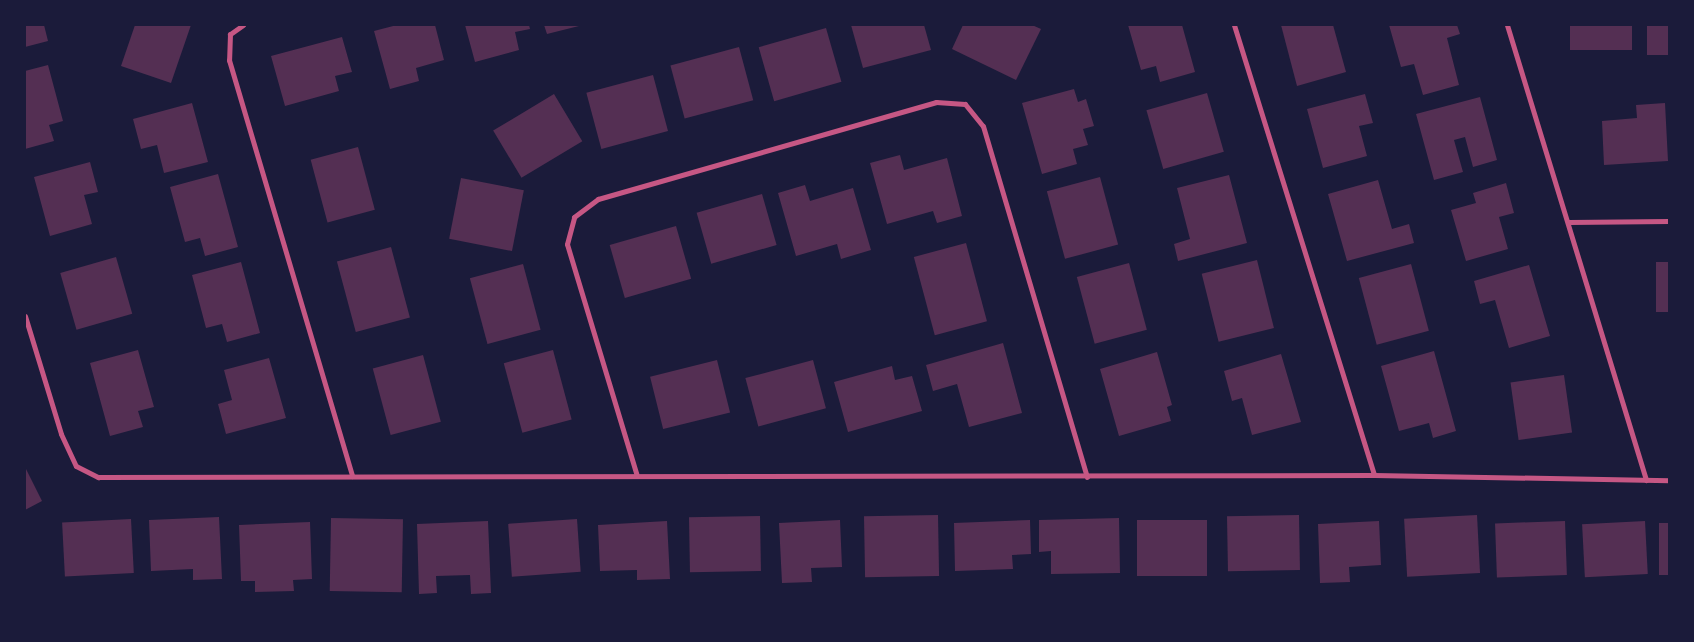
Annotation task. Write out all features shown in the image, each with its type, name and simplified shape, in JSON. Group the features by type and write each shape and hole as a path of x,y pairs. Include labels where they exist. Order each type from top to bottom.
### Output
{"street":[{"path":"243,25 230,34 229,60 352,476"},
{"path":"1234,25 1374,475"},
{"path":"1507,25 1569,222 1646,480"},
{"path":"637,476 567,244 574,217 598,200 936,102 965,104 983,126 1087,478"},
{"path":"1569,222 1669,221"},
{"path":"25,316 61,434 76,466 98,477 637,476 1087,478 1374,475 1669,480"}],"building":[{"path":"25,25 44,25 48,41 25,47"},
{"path":"135,25 191,25 171,83 121,66"},
{"path":"397,25 435,25 444,60 416,68 419,81 390,89 374,31"},
{"path":"465,25 529,25 530,29 515,32 519,50 475,62"},
{"path":"544,25 579,25 579,26 547,34"},
{"path":"851,25 924,25 931,50 863,68"},
{"path":"963,25 1032,25 1041,29 1016,80 952,49"},
{"path":"1128,25 1182,25 1195,72 1160,82 1156,66 1141,70"},
{"path":"1281,25 1333,25 1346,72 1297,86"},
{"path":"1389,25 1457,25 1460,34 1447,38 1459,85 1423,95 1414,64 1401,67"},
{"path":"1570,25 1632,25 1632,50 1570,50"},
{"path":"1647,25 1669,25 1669,55 1647,55"},
{"path":"826,28 841,82 774,101 759,47"},
{"path":"342,37 352,72 335,76 339,91 285,106 271,56"},
{"path":"739,47 753,100 685,119 670,65"},
{"path":"48,65 63,121 49,125 54,141 25,149 25,71"},
{"path":"653,75 668,131 601,149 586,93"},
{"path":"1074,89 1078,102 1086,99 1094,126 1083,129 1088,145 1073,149 1077,164 1042,174 1022,103"},
{"path":"1207,93 1224,152 1163,169 1146,110"},
{"path":"554,94 582,141 521,178 493,131"},
{"path":"1365,94 1373,123 1359,126 1367,156 1323,168 1307,109"},
{"path":"1480,97 1497,160 1473,167 1465,137 1454,140 1463,172 1434,180 1416,114"},
{"path":"192,103 208,162 164,173 157,145 141,149 133,119"},
{"path":"1665,103 1668,161 1604,165 1602,121 1637,118 1636,105"},
{"path":"358,147 375,210 327,222 311,160"},
{"path":"900,155 904,170 947,158 962,216 937,223 933,211 887,224 870,163"},
{"path":"90,162 98,192 84,195 92,224 50,236 34,177"},
{"path":"218,174 238,247 205,256 200,238 185,242 170,187"},
{"path":"1229,175 1247,243 1178,261 1174,244 1190,239 1177,188"},
{"path":"1100,177 1118,245 1065,259 1047,191"},
{"path":"461,178 524,190 512,251 449,239"},
{"path":"1378,180 1392,229 1409,224 1414,243 1347,261 1328,194"},
{"path":"1506,183 1514,213 1499,217 1508,249 1466,261 1451,210 1476,203 1473,193"},
{"path":"805,185 810,201 853,188 871,250 841,259 837,244 796,256 778,193"},
{"path":"762,194 777,245 711,264 697,213"},
{"path":"676,226 691,279 625,298 610,245"},
{"path":"966,243 987,321 935,335 914,257"},
{"path":"391,247 410,318 356,332 337,261"},
{"path":"116,257 132,314 77,330 60,273"},
{"path":"1257,260 1274,328 1219,342 1202,274"},
{"path":"241,262 260,333 227,342 222,324 206,328 192,275"},
{"path":"1656,262 1669,262 1669,312 1656,312"},
{"path":"1129,263 1147,330 1095,344 1077,277"},
{"path":"523,264 541,330 487,344 470,278"},
{"path":"1411,264 1429,331 1377,345 1359,278"},
{"path":"1529,265 1550,336 1509,348 1495,300 1480,304 1474,281"},
{"path":"1003,343 1022,413 969,427 957,384 933,391 926,365"},
{"path":"138,350 154,407 138,411 143,427 110,436 90,363"},
{"path":"553,350 572,420 522,433 504,363"},
{"path":"1434,351 1456,431 1433,438 1429,423 1399,431 1381,366"},
{"path":"1157,352 1172,405 1167,407 1171,421 1119,436 1100,369"},
{"path":"1281,354 1301,422 1252,435 1242,398 1232,401 1224,371"},
{"path":"423,355 441,422 391,435 373,368"},
{"path":"269,358 286,418 226,434 218,404 232,400 224,370"},
{"path":"717,360 730,412 663,429 650,377"},
{"path":"813,360 826,408 758,426 745,378"},
{"path":"892,366 895,380 912,376 922,411 848,432 834,382"},
{"path":"1564,375 1572,432 1519,440 1511,383"},
{"path":"25,467 42,501 25,510"},
{"path":"938,515 939,576 865,577 864,516"},
{"path":"1299,515 1300,570 1228,571 1227,516"},
{"path":"1477,515 1480,573 1407,577 1404,519"},
{"path":"760,516 761,571 690,572 689,517"},
{"path":"219,517 222,579 193,580 193,569 151,571 149,520"},
{"path":"331,518 403,519 402,592 330,591"},
{"path":"1119,518 1120,573 1051,574 1051,551 1039,552 1039,520"},
{"path":"131,519 134,573 65,577 62,523"},
{"path":"577,519 581,572 512,577 508,524"},
{"path":"840,520 842,567 811,568 812,582 782,583 779,523"},
{"path":"1030,520 1031,554 1012,555 1013,569 955,571 954,523"},
{"path":"1137,520 1207,520 1207,576 1137,576"},
{"path":"488,521 491,593 471,594 470,575 436,576 437,593 419,594 417,524"},
{"path":"667,521 670,579 637,580 637,570 600,571 598,525"},
{"path":"1379,521 1381,565 1349,567 1350,582 1320,583 1318,524"},
{"path":"1565,521 1567,575 1497,577 1495,523"},
{"path":"1645,521 1648,574 1585,577 1582,524"},
{"path":"310,522 312,579 293,580 294,591 255,592 255,581 241,581 239,525"},
{"path":"1659,523 1669,523 1669,575 1659,575"}]}
